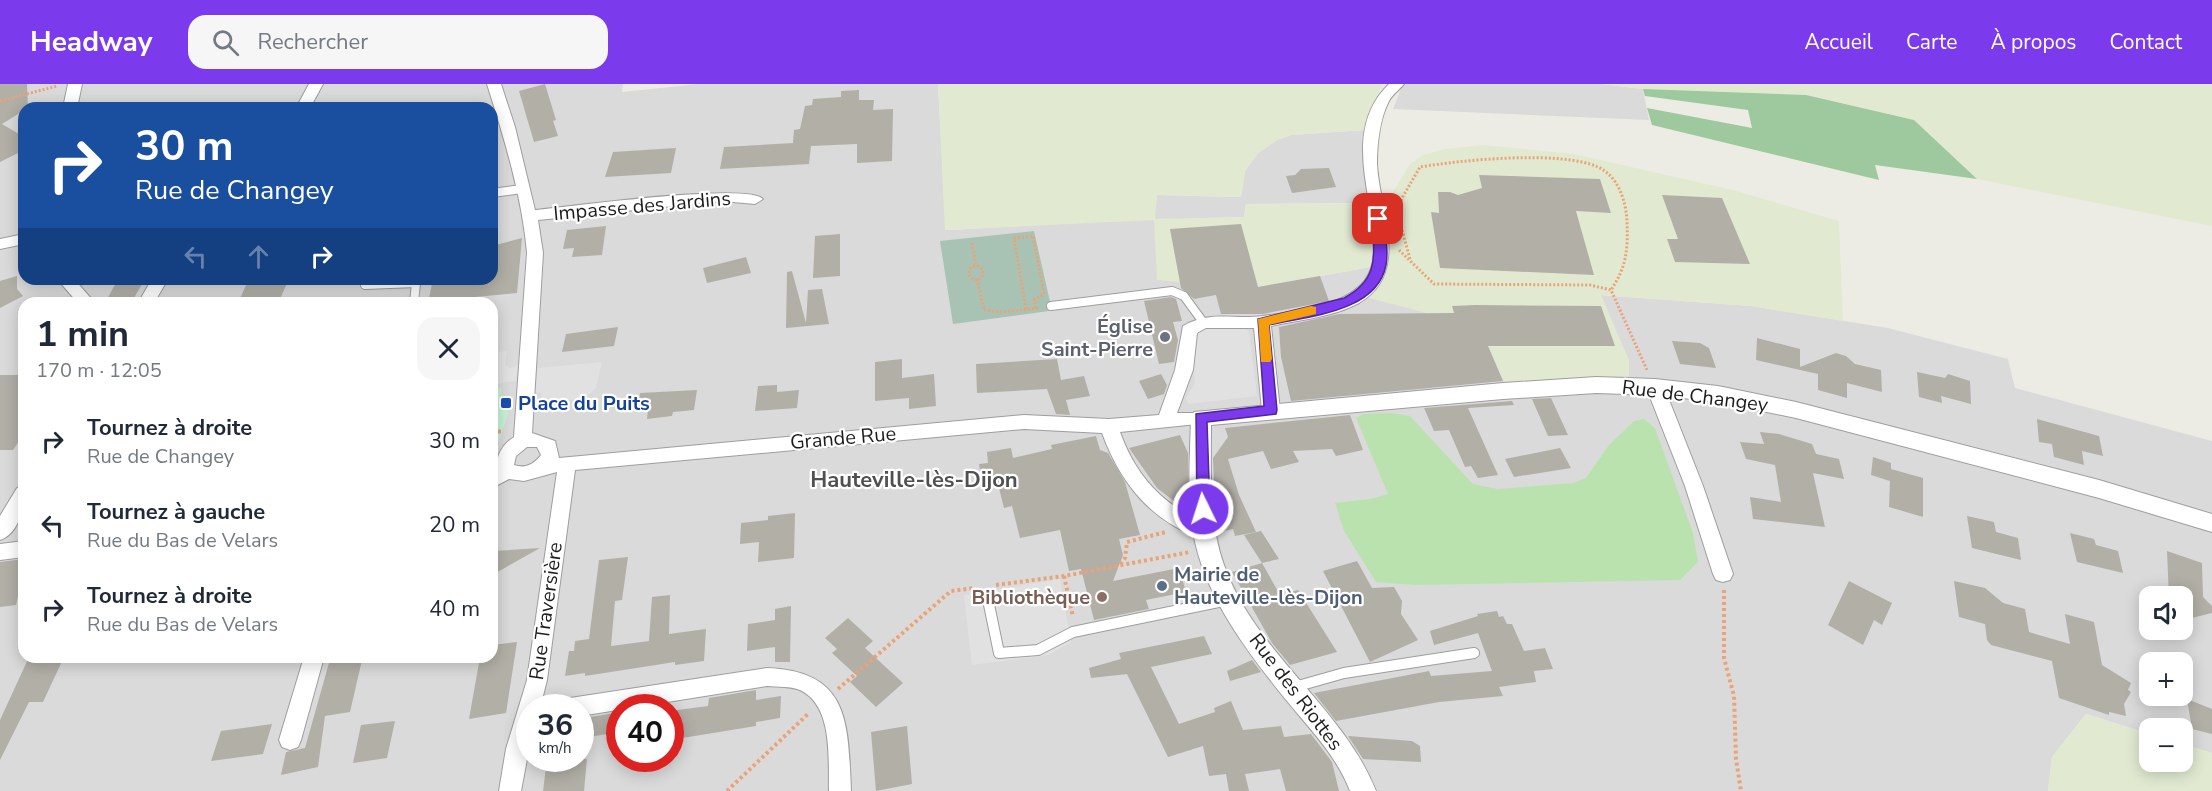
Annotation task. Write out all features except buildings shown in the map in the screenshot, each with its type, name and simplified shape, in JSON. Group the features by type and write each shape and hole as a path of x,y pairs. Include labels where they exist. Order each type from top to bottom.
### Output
{"street":[{"path":"71,102 75,84"},
{"path":"306,102 316,84"},
{"path":"494,84 508,127 529,216 535,253 524,441"},
{"path":"1165,422 1184,370 1188,350 1186,337 1189,330 1203,322 1262,322 1347,302 1358,296 1375,278 1380,265 1381,235 1370,164 1376,119 1383,100 1397,84"},
{"name":"Impasse des Jardins","path":"529,216 691,198 722,196 755,199"},
{"path":"0,244 18,240"},
{"path":"70,285 82,297"},
{"path":"1262,322 1271,410"},
{"name":"Rue de Changey","path":"1201,418 1271,410 1550,388 1596,385 1654,387 1718,394 1796,410 2099,489 2212,523"},
{"path":"1654,387 1694,486 1723,574"},
{"name":"Grande Rue","path":"507,470 526,474 542,467 567,464 1024,422 1109,426 1201,418"},
{"name":"Rue des Riottes","path":"1201,418 1200,485 1195,529 1208,548 1228,600 1291,688 1337,745 1359,780 1363,791"},
{"path":"1109,426 1122,462 1138,489 1157,508 1195,529"},
{"path":"498,477 507,470 506,454 524,441 539,440 549,446 550,457 542,467"},
{"name":"Rue Traversière","path":"534,694 567,464"},
{"path":"0,532 18,503"},
{"path":"0,552 18,550"},
{"path":"290,740 313,663"},
{"path":"594,704 778,676 807,682 826,699 833,718 838,743 840,791"},
{"name":"Rue Traversière","path":"510,791 516,755"}],"lane":[{"path":"498,192 522,189"},
{"path":"1051,306 1173,291 1184,296 1203,322"},
{"path":"987,595 999,653 1038,650 1073,632 1228,600"},
{"path":"1291,688 1344,673 1474,653"}],"path":[{"path":"0,101 63,84"},
{"path":"1410,259 1410,247 1401,233 1398,219 1400,201 1420,167 1440,163 1549,158 1596,165 1617,183 1627,206 1628,266 1611,290"},
{"path":"1381,235 1410,259 1434,284 1590,285 1611,290"},
{"path":"1026,309 1014,238 1033,236 1044,294 1034,300 1036,308"},
{"path":"972,243 976,267"},
{"path":"976,267 967,274 977,279"},
{"path":"976,267 981,268 984,274 977,279"},
{"path":"977,279 984,309 1002,312 1051,306"},
{"path":"1611,290 1654,387"},
{"path":"1120,565 1125,558 1127,542 1195,529"},
{"path":"727,791 786,732 951,591 1064,576 1176,555"},
{"path":"1723,574 1726,602 1724,658 1734,696 1736,759 1741,791"},
{"path":"1064,576 1073,619 1064,622"}],"shaded area":[{"path":"0,84 623,84 622,92 699,84 938,84 946,230 1154,219 1157,195 1241,197 1245,171 1258,153 1277,140 1291,135 1366,130 1376,203 1246,204 1244,217 1155,220 1197,298 1371,267 1375,214 1385,205 1388,245 1386,269 1367,297 1629,361 1600,295 1751,306 1888,328 2008,359 2015,388 2212,441 2212,753 2193,747 2193,718 2139,718 2139,731 2086,714 2052,757 2048,791 0,791"},
{"path":"1406,84 1601,84 1643,89 1649,120 1393,109 1402,86"},
{"path":"1206,326 1236,326 1249,331 1257,396 1189,404 1186,399 1195,383 1191,332"},
{"path":"507,351 505,365 510,368 518,365 516,381 498,383 498,352"},
{"path":"602,362 596,388 585,398 540,404 542,393 535,392 538,368"},
{"path":"1060,579 1071,642 1049,655 972,665 964,595"}],"green space":[{"path":"938,84 1382,84 1366,130 1291,135 1277,140 1258,153 1245,171 1241,197 1157,195 1155,219 1244,217 1246,204 1376,203 1371,267 1197,298 1190,283 1157,280 1154,220 945,230"},
{"path":"1601,84 2212,84 2212,226 1977,179 1914,120 1806,95 1643,89"},
{"path":"1643,89 1806,95 1914,120 1977,179 1875,165 1879,180 1652,125 1647,108 1752,128 1748,110 1645,96"},
{"path":"1483,145 1574,154 1733,190 1839,221 1843,321 1751,306 1601,295 1629,361 1629,376 1504,382 1488,346 1434,345 1426,313 1367,297 1386,268 1388,245 1385,205 1410,164 1423,155 1445,149"},
{"path":"1034,231 1051,306 1049,311 953,324 940,241"},
{"path":"502,388 498,407 498,389"},
{"path":"498,407 510,407 498,441"},
{"path":"1391,413 1410,416 1473,484 1498,489 1573,483 1586,478 1609,445 1634,421 1644,419 1655,428 1693,533 1698,562 1680,580 1416,585 1376,582 1344,531 1335,503 1370,499 1388,494 1356,418 1363,414"},
{"path":"2086,714 2139,731 2139,772 2193,772 2193,747 2212,753 2212,791 2048,791 2052,757"}],"slow traffic":[{"path":"1266,359 1262,322 1311,310"}],"place":[{"name":"Église Saint-Pierre","path":"1165,337"},
{"name":"Place du Puits","path":"506,403"},
{"name":"Mairie de Hauteville-lès-Dijon","path":"1162,586"},
{"name":"Bibliothèque","path":"1102,597"}],"district":[{"name":"Hauteville-lès-Dijon","path":"914,480"}],"route":[{"path":"1203,509 1200,485 1201,418 1271,410 1262,322 1347,302 1366,289 1375,278 1380,265 1381,235 1378,219"}]}
